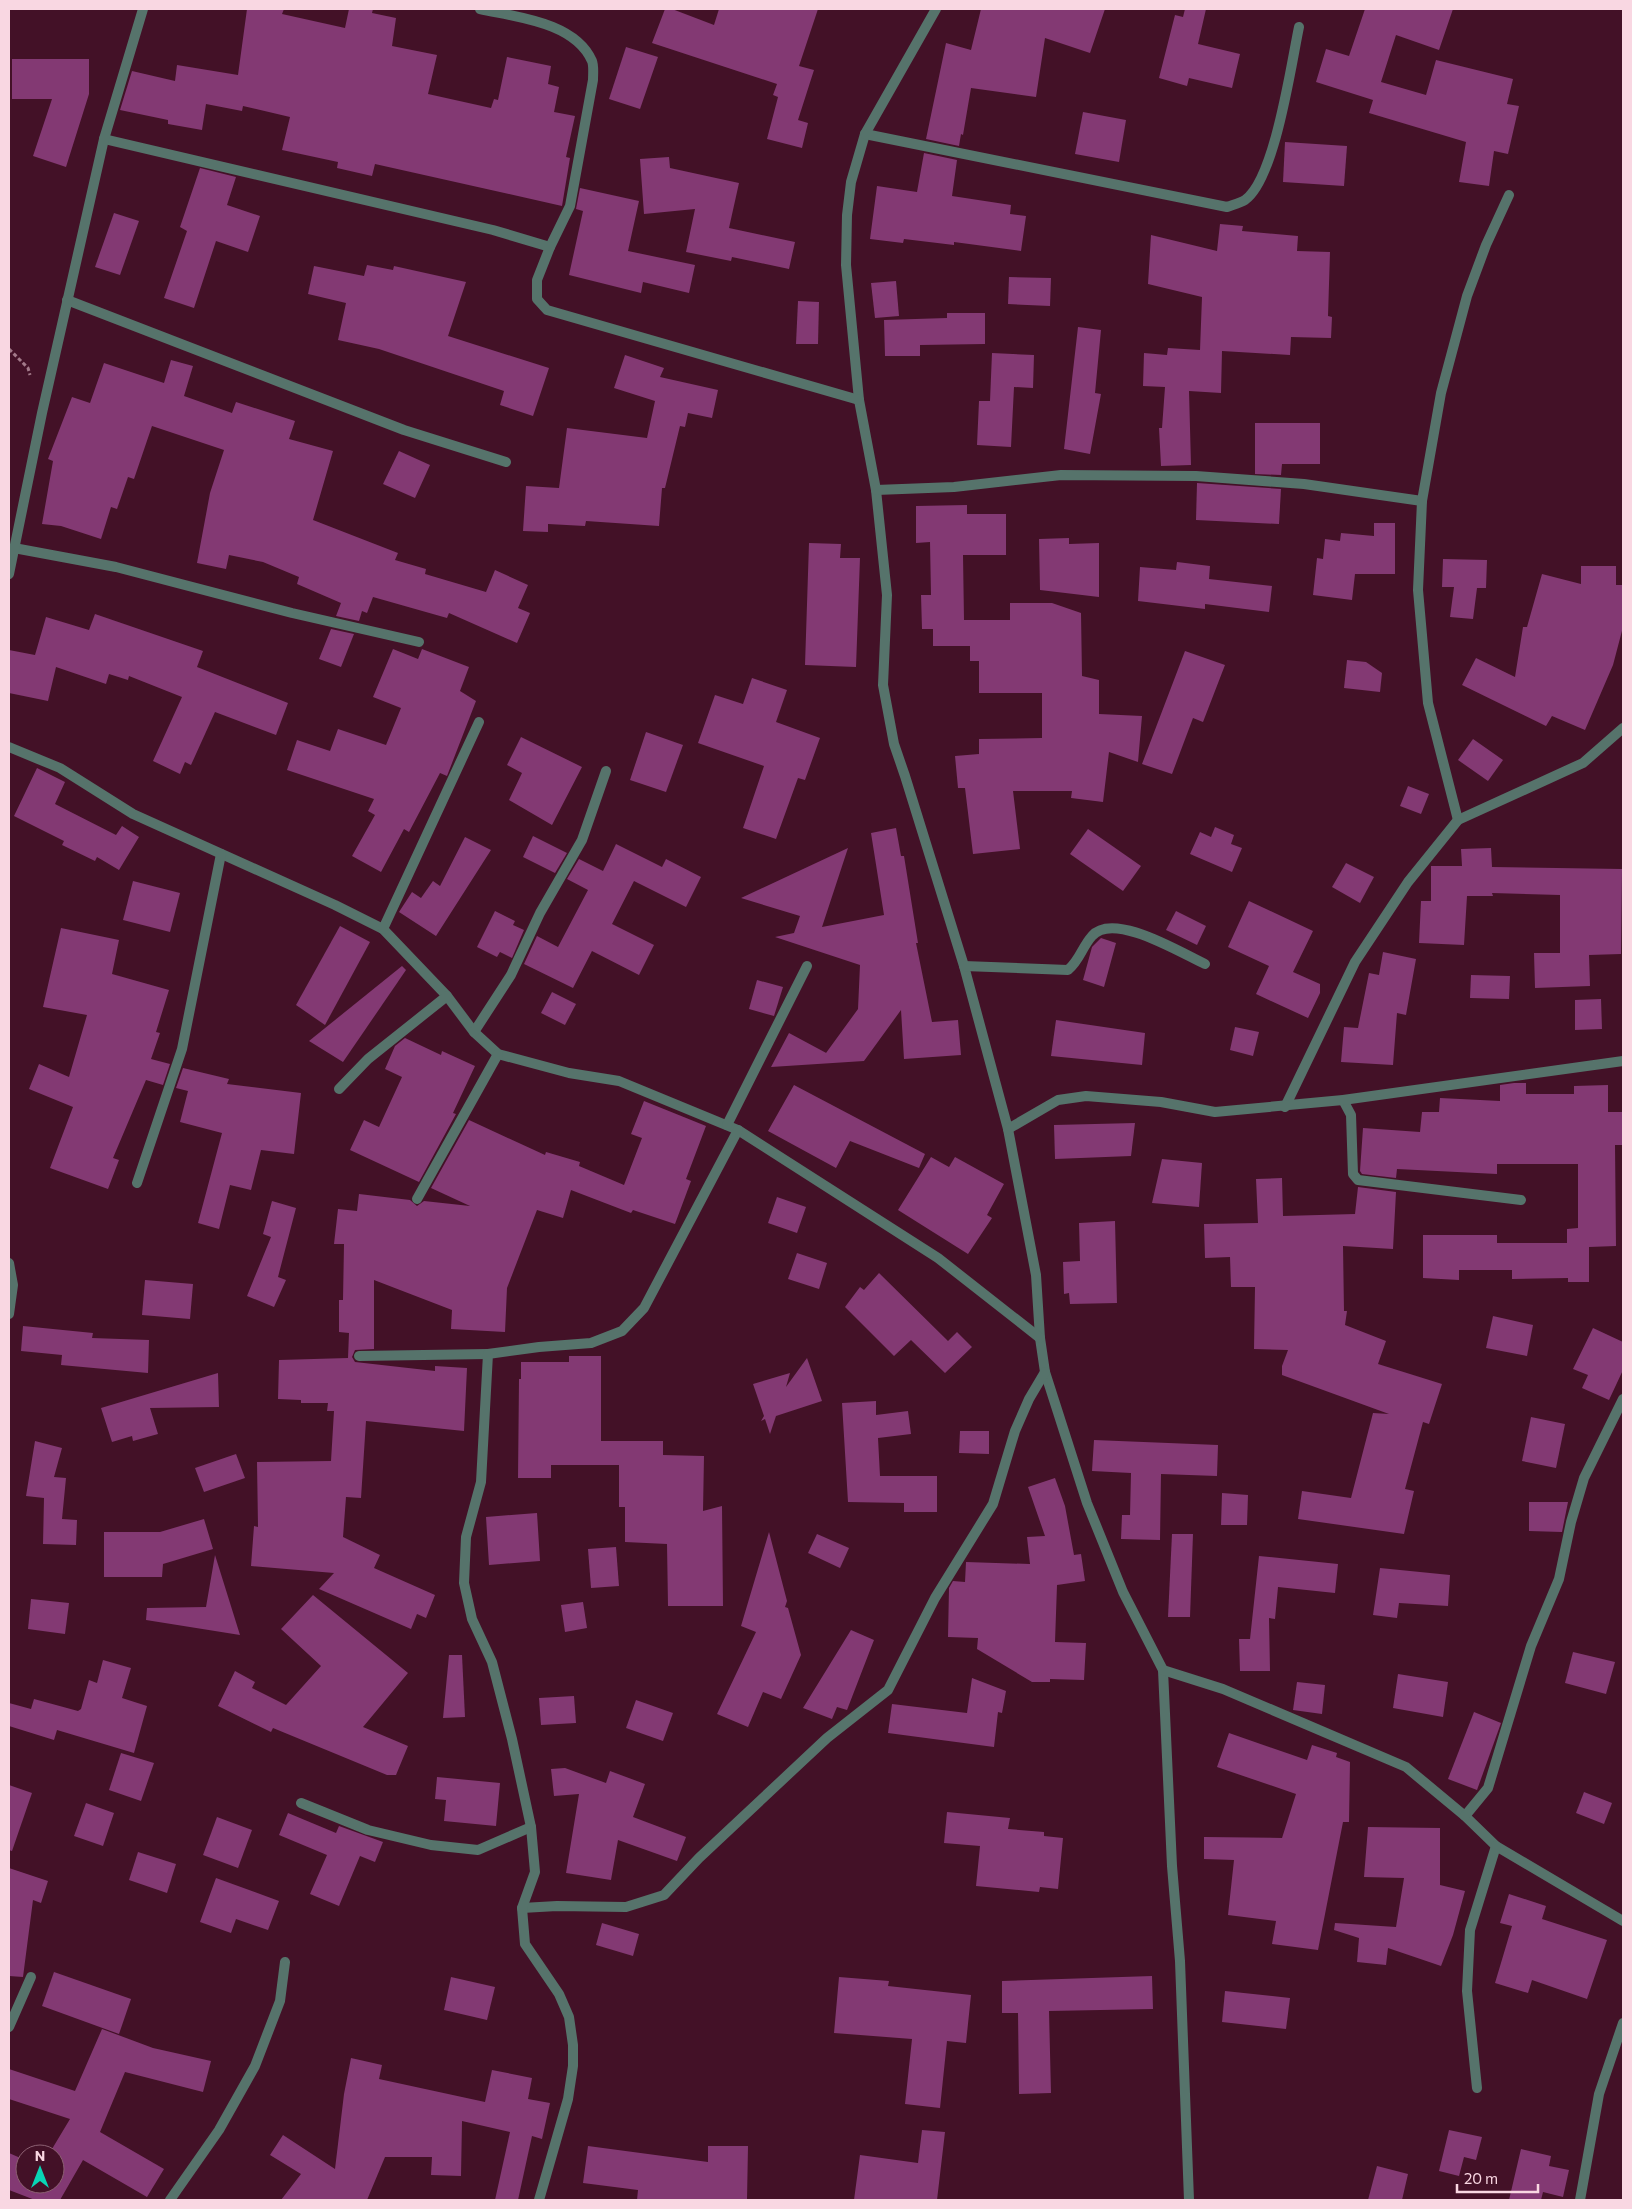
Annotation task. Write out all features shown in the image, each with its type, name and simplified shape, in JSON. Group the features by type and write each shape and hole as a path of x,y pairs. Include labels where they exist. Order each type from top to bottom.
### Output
{"street":[{"path":"9,574 67,300 104,138 143,9"},
{"path":"480,9 540,23 563,33 583,47 593,63 593,80 570,206 550,246 537,280 537,299 547,310 859,400"},
{"path":"936,9 864,134 851,182 846,265 859,400 876,490 887,596 883,685 894,744 964,966 1008,1129 1036,1275 1040,1338 1045,1372 1091,1512 1123,1592 1163,1670 1172,1866 1180,1961 1189,2200"},
{"path":"864,134 1227,207 1246,199 1262,177 1271,156 1299,27"},
{"path":"104,138 493,230 550,246"},
{"path":"1458,820 1428,704 1418,590 1422,502 1441,393 1467,296 1486,245 1509,195"},
{"path":"67,300 404,430 506,462"},
{"path":"876,490 954,487 1061,475 1196,476 1304,484 1422,502"},
{"path":"14,548 116,567 292,613 419,642"},
{"path":"383,929 479,722"},
{"path":"1285,1107 1355,962 1408,882 1458,820 1583,763 1623,728"},
{"path":"9,747 60,768 134,814 335,904 383,929 448,996 474,1032 498,1054 568,1073 618,1081 738,1130 938,1258 1040,1338"},
{"path":"474,1032 511,975 540,913 582,840 606,771"},
{"path":"137,1183 182,1049 221,854"},
{"path":"964,966 1068,970 1076,964 1092,936 1100,929 1111,926 1140,934 1205,964"},
{"path":"727,1125 807,966"},
{"path":"339,1089 368,1059 448,996"},
{"path":"417,1199 498,1054"},
{"path":"1008,1129 1058,1100 1086,1096 1161,1102 1215,1112 1285,1107 1343,1100 1623,1061"},
{"path":"1343,1100 1351,1115 1353,1174 1358,1180 1521,1200"},
{"path":"359,1356 488,1354 539,1346 591,1343 622,1331 644,1308 738,1130"},
{"path":"9,1264 13,1285 9,1314"},
{"path":"488,1354 481,1482 466,1537 464,1583 472,1619 492,1662 512,1739 531,1827 535,1872 522,1908 525,1944 559,1994 568,2017 573,2045 573,2066 568,2099 539,2200"},
{"path":"522,1908 557,1906 626,1907 664,1895 699,1858 827,1738 888,1690 935,1598 993,1504 1014,1431 1029,1398 1045,1372"},
{"path":"1465,1816 1488,1788 1531,1646 1559,1579 1571,1522 1584,1478 1623,1399"},
{"path":"1163,1670 1223,1689 1406,1767 1465,1816 1496,1846 1623,1921"},
{"path":"300,1803 368,1830 431,1845 478,1850 531,1827"},
{"path":"1477,2088 1467,1991 1470,1930 1496,1846"},
{"path":"170,2200 219,2130 255,2066 280,2001 285,1962"},
{"path":"9,2027 31,1976"},
{"path":"1580,2200 1599,2094 1623,2023"}],"building":[{"path":"247,9 284,9 282,14 345,28 349,9 373,9 372,13 396,18 392,46 437,55 428,94 491,108 494,99 498,100 507,57 551,66 548,84 559,87 554,112 575,116 566,157 570,158 562,206 375,164 372,176 337,168 338,162 282,150 290,117 243,106 242,111 206,104 202,130 168,124 168,120 120,110 132,71 175,81 177,65 238,75"},
{"path":"665,9 672,9 714,25 719,9 818,9 799,66 814,70 798,120 808,123 802,148 767,139 778,97 773,95 777,84 652,43"},
{"path":"981,9 1105,9 1090,53 1045,38 1036,97 971,88 963,135 961,134 959,146 926,139 946,43 971,50"},
{"path":"1185,9 1206,9 1198,44 1240,54 1232,88 1189,78 1187,86 1159,78 1175,15 1183,17"},
{"path":"1365,9 1453,9 1439,50 1396,35 1381,82 1426,95 1436,60 1513,79 1507,104 1519,106 1508,154 1494,151 1489,186 1459,182 1466,142 1369,113 1373,100 1316,82 1326,49 1349,56"},
{"path":"626,47 658,57 640,109 609,99"},
{"path":"12,59 89,59 89,94 66,167 33,156 52,99 12,99"},
{"path":"1083,112 1126,120 1119,162 1075,154"},
{"path":"1285,142 1347,146 1344,186 1283,182"},
{"path":"924,153 957,160 952,196 1011,205 1010,214 1026,216 1021,251 954,242 954,245 904,239 903,243 870,239 877,186 917,192"},
{"path":"669,157 670,168 739,183 729,228 795,242 789,269 732,257 731,261 686,252 695,209 644,214 640,159"},
{"path":"200,168 236,177 227,205 260,216 248,252 216,241 194,308 164,298 187,231 180,227"},
{"path":"580,188 639,201 628,251 695,265 689,293 643,282 641,293 569,275 583,211 576,209"},
{"path":"114,213 139,221 120,275 95,267"},
{"path":"1220,224 1243,226 1242,231 1298,236 1297,251 1330,252 1328,316 1332,317 1331,338 1291,337 1290,355 1222,351 1221,393 1189,391 1191,465 1161,466 1159,428 1162,428 1165,387 1143,386 1144,353 1167,355 1168,348 1200,350 1202,297 1148,284 1151,235 1217,251"},
{"path":"367,265 393,270 394,266 466,282 448,336 549,368 533,416 500,405 504,391 379,349 338,340 346,303 308,294 314,266 364,276"},
{"path":"1009,277 1051,278 1050,306 1008,304"},
{"path":"896,281 899,316 875,318 871,283"},
{"path":"798,301 819,302 818,344 796,344"},
{"path":"947,313 985,313 985,344 920,345 920,356 885,356 884,320 947,318"},
{"path":"1078,327 1101,330 1095,393 1101,394 1090,454 1064,449"},
{"path":"992,353 1034,355 1033,388 1014,387 1011,447 977,445 979,401 990,401"},
{"path":"625,355 664,368 660,377 718,390 712,418 688,413 685,427 680,426 665,488 662,488 659,526 586,521 585,526 548,524 548,532 523,531 526,486 559,488 567,428 647,438 655,401 614,388"},
{"path":"171,360 193,366 184,396 232,413 236,402 295,421 289,439 333,451 313,520 398,553 395,560 426,569 425,574 486,592 495,570 528,585 518,608 530,613 517,643 449,613 447,618 373,597 367,613 362,611 359,621 336,616 341,603 297,584 299,577 263,562 229,555 226,569 197,563 210,493 224,450 152,426 134,479 128,477 117,509 111,507 101,539 61,526 42,524 53,461 48,459 72,397 90,403 104,363 164,383"},
{"path":"1255,423 1320,423 1320,464 1282,464 1281,475 1255,474"},
{"path":"399,451 430,465 415,498 383,484"},
{"path":"1197,483 1281,489 1279,524 1196,520"},
{"path":"967,505 967,514 1006,514 1006,555 963,555 964,620 1010,620 1010,603 1052,603 1081,613 1082,676 1099,680 1099,714 1142,716 1138,762 1109,752 1103,802 1071,798 1072,791 1013,791 1020,849 973,854 965,788 958,788 955,756 979,754 979,739 1042,738 1042,693 979,693 979,661 970,661 970,646 933,646 933,629 922,629 921,595 931,595 930,542 916,543 916,506"},
{"path":"1374,523 1395,523 1395,574 1355,574 1352,600 1313,595 1317,558 1323,559 1325,539 1340,541 1341,533 1374,536"},
{"path":"1069,538 1069,544 1099,543 1099,597 1040,590 1039,539"},
{"path":"809,543 841,544 840,558 860,558 856,667 805,665"},
{"path":"1443,559 1487,560 1486,588 1477,588 1473,619 1450,617 1454,587 1442,587"},
{"path":"1177,562 1210,566 1209,579 1272,586 1269,612 1205,604 1205,609 1138,601 1140,567 1176,570"},
{"path":"1581,566 1616,566 1616,585 1623,585 1623,627 1613,665 1585,730 1552,716 1546,726 1462,685 1476,658 1515,677 1523,627 1527,627 1542,574 1581,584"},
{"path":"95,614 203,651 197,667 288,703 276,735 215,712 191,765 185,762 180,774 153,761 182,697 129,676 128,680 109,674 106,684 56,667 48,701 9,693 9,650 35,655 46,617 89,630"},
{"path":"331,629 354,634 341,667 319,659"},
{"path":"393,649 418,659 422,649 469,667 460,691 476,701 447,776 440,773 409,832 404,829 381,872 352,856 375,815 368,811 374,799 287,770 297,740 330,751 338,729 386,745 401,708 373,697"},
{"path":"1185,651 1225,665 1203,722 1193,718 1172,774 1142,764"},
{"path":"1347,660 1366,662 1382,673 1380,692 1344,688"},
{"path":"752,678 787,690 776,722 820,738 805,780 798,778 776,839 743,828 764,766 698,743 715,695 743,704"},
{"path":"646,732 683,745 666,792 630,780"},
{"path":"521,737 582,767 552,825 509,800 522,773 507,765"},
{"path":"1473,739 1503,760 1488,781 1458,760"},
{"path":"37,768 65,782 55,804 116,835 122,826 139,837 119,870 97,857 95,861 62,845 64,841 14,816"},
{"path":"1408,786 1429,794 1421,814 1400,806"},
{"path":"1215,827 1234,835 1231,844 1242,848 1232,872 1190,854 1200,832 1211,837"},
{"path":"896,828 901,856 904,856 918,943 916,943 932,1022 958,1020 961,1055 904,1059 901,1010 864,1061 771,1067 789,1033 826,1053 858,1009 860,965 775,937 794,933 800,916 741,898 848,848 822,927 884,915 871,833"},
{"path":"1088,829 1141,866 1123,891 1070,854"},
{"path":"533,836 567,853 555,873 523,857"},
{"path":"465,837 491,850 436,936 399,912 412,892 421,898 433,881 440,886"},
{"path":"616,844 662,867 666,859 701,877 686,907 634,881 612,924 654,945 639,975 592,951 573,988 524,964 537,936 558,947 588,890 567,879 579,859 603,871"},
{"path":"1491,848 1492,867 1622,869 1621,954 1589,955 1590,986 1535,988 1534,953 1560,953 1560,895 1492,893 1493,896 1467,896 1464,945 1419,943 1421,901 1431,901 1431,866 1462,866 1461,849"},
{"path":"1346,863 1374,877 1360,903 1332,887"},
{"path":"133,881 180,893 170,932 123,920"},
{"path":"1249,901 1313,931 1293,972 1320,984 1320,993 1308,1018 1256,994 1269,966 1228,947"},
{"path":"495,911 515,921 513,925 524,930 512,958 500,952 497,957 477,947"},
{"path":"1176,911 1206,926 1197,945 1166,930"},
{"path":"340,926 370,942 325,1025 296,1005"},
{"path":"61,928 119,940 112,974 169,990 156,1032 160,1033 151,1059 170,1064 163,1085 146,1080 113,1158 119,1160 108,1189 50,1168 73,1107 29,1089 39,1064 69,1077 87,1015 43,1007"},
{"path":"1101,938 1116,943 1104,987 1083,980 1092,947"},
{"path":"1383,952 1416,959 1406,1015 1397,1013 1393,1065 1341,1062 1344,1027 1358,1028 1369,973 1379,975"},
{"path":"402,966 406,970 343,1062 309,1041"},
{"path":"1471,975 1510,976 1509,999 1470,998"},
{"path":"757,980 783,987 774,1016 749,1009"},
{"path":"552,992 576,1004 565,1025 541,1013"},
{"path":"1601,999 1602,1029 1575,1030 1575,1000"},
{"path":"1056,1020 1145,1033 1142,1065 1051,1056"},
{"path":"1235,1027 1259,1032 1253,1056 1230,1050"},
{"path":"405,1038 441,1055 442,1051 475,1066 453,1113 456,1114 419,1182 350,1150 364,1120 379,1127 402,1077 385,1069 395,1046"},
{"path":"183,1068 229,1079 227,1084 301,1093 294,1154 261,1150 251,1190 230,1185 219,1229 198,1223 222,1133 180,1122 188,1091 176,1088"},
{"path":"1526,1083 1526,1094 1574,1094 1574,1086 1608,1085 1608,1112 1623,1112 1623,1145 1615,1145 1616,1246 1589,1247 1589,1282 1568,1282 1568,1278 1512,1279 1512,1270 1459,1270 1459,1280 1423,1278 1423,1235 1497,1235 1497,1243 1567,1243 1567,1229 1578,1228 1578,1164 1497,1164 1497,1174 1397,1169 1396,1178 1362,1174 1360,1171 1363,1128 1420,1132 1422,1112 1439,1112 1440,1098 1500,1101 1500,1085"},
{"path":"794,1085 925,1154 919,1168 850,1141 836,1168 768,1131"},
{"path":"644,1101 706,1126 686,1179 691,1181 675,1224 633,1210 631,1213 571,1190 563,1218 537,1210 507,1288 505,1332 451,1329 452,1310 374,1280 374,1349 355,1350 352,1357 355,1362 435,1371 435,1366 467,1368 464,1431 366,1421 361,1498 346,1497 343,1537 380,1555 374,1568 435,1595 426,1618 417,1614 411,1629 319,1589 334,1573 251,1566 254,1526 258,1527 257,1462 331,1461 334,1411 327,1411 328,1403 301,1403 301,1400 278,1399 279,1360 348,1358 349,1333 339,1332 339,1300 343,1300 344,1244 334,1244 338,1209 357,1211 359,1194 410,1200 417,1206 424,1201 470,1206 431,1188 469,1120 545,1155 546,1152 580,1162 579,1166 624,1185 642,1138 631,1134"},
{"path":"1135,1123 1131,1156 1055,1159 1054,1125"},
{"path":"931,1157 949,1167 955,1157 1004,1184 987,1215 992,1218 968,1254 898,1210"},
{"path":"1162,1159 1202,1163 1199,1207 1152,1203"},
{"path":"1282,1178 1283,1216 1355,1214 1358,1187 1396,1192 1393,1249 1343,1246 1344,1311 1347,1311 1345,1325 1386,1341 1378,1364 1442,1384 1429,1424 1423,1422 1405,1489 1414,1491 1404,1534 1298,1519 1302,1491 1351,1498 1373,1413 1389,1414 1282,1375 1282,1366 1288,1350 1254,1349 1255,1287 1231,1287 1230,1257 1205,1258 1204,1224 1258,1223 1256,1179"},
{"path":"777,1197 806,1207 797,1233 768,1223"},
{"path":"272,1201 296,1208 278,1277 286,1280 274,1307 247,1296 271,1237 263,1234"},
{"path":"1115,1221 1117,1303 1070,1304 1069,1293 1064,1294 1063,1262 1080,1261 1079,1223"},
{"path":"797,1253 827,1263 819,1289 788,1279"},
{"path":"879,1273 948,1341 957,1332 972,1347 945,1373 911,1340 894,1356 845,1307 860,1287 864,1290"},
{"path":"145,1280 193,1284 190,1319 142,1315"},
{"path":"1493,1316 1533,1325 1527,1356 1486,1348"},
{"path":"23,1326 93,1333 92,1338 149,1340 148,1373 61,1365 62,1355 21,1351"},
{"path":"1593,1328 1623,1342 1623,1370 1609,1400 1582,1388 1588,1375 1573,1369"},
{"path":"569,1356 601,1356 601,1441 663,1441 663,1455 704,1456 703,1511 722,1506 723,1606 668,1606 667,1544 625,1542 625,1507 619,1507 619,1465 551,1465 551,1478 518,1478 519,1379 521,1379 521,1362 569,1362"},
{"path":"807,1358 822,1401 776,1416 770,1434 765,1419 761,1421 764,1416 753,1384 790,1373 786,1387"},
{"path":"218,1373 219,1407 150,1408 158,1434 133,1441 132,1436 112,1442 101,1408"},
{"path":"876,1401 876,1415 908,1411 911,1434 878,1438 880,1476 937,1476 937,1512 904,1512 904,1503 848,1502 842,1403"},
{"path":"1531,1417 1565,1424 1556,1468 1522,1461"},
{"path":"960,1431 989,1431 989,1454 959,1453"},
{"path":"1094,1440 1218,1445 1217,1476 1161,1474 1160,1540 1121,1539 1122,1515 1130,1515 1131,1473 1092,1471"},
{"path":"35,1441 62,1448 54,1477 66,1478 62,1519 77,1520 76,1545 43,1544 44,1498 26,1496"},
{"path":"236,1454 245,1478 204,1492 195,1468"},
{"path":"1055,1478 1065,1506 1074,1555 1081,1554 1085,1581 1057,1585 1055,1642 1086,1643 1084,1680 1050,1679 1050,1682 1032,1682 977,1649 978,1638 948,1637 949,1588 953,1581 965,1582 966,1562 1030,1564 1027,1537 1045,1536 1028,1487"},
{"path":"1222,1493 1248,1495 1247,1525 1221,1525"},
{"path":"1529,1502 1568,1502 1562,1532 1529,1531"},
{"path":"537,1513 540,1561 489,1565 486,1517"},
{"path":"204,1519 213,1549 163,1564 162,1577 104,1577 104,1532 160,1532"},
{"path":"769,1532 787,1601 785,1607 788,1608 801,1655 781,1699 763,1692 748,1727 717,1714 756,1632 741,1626"},
{"path":"817,1534 849,1548 840,1568 808,1553"},
{"path":"1172,1534 1193,1534 1190,1617 1168,1617"},
{"path":"616,1547 619,1586 591,1588 588,1549"},
{"path":"215,1555 240,1635 146,1620 147,1608 206,1607"},
{"path":"1259,1556 1338,1564 1335,1593 1278,1587 1275,1619 1269,1618 1270,1671 1240,1671 1239,1639 1250,1639"},
{"path":"1380,1568 1450,1575 1448,1606 1399,1603 1397,1618 1373,1615"},
{"path":"313,1595 408,1673 363,1727 408,1746 396,1775 387,1775 273,1728 271,1732 218,1706 235,1671 255,1682 252,1688 286,1705 321,1666 281,1629"},
{"path":"31,1599 69,1603 65,1634 28,1629"},
{"path":"583,1602 587,1628 565,1632 561,1605"},
{"path":"851,1630 874,1640 847,1710 837,1707 832,1719 803,1708"},
{"path":"1573,1652 1615,1662 1606,1694 1565,1683"},
{"path":"449,1655 462,1655 465,1717 443,1718"},
{"path":"103,1660 131,1668 122,1698 147,1706 134,1753 57,1730 54,1740 9,1726 9,1703 31,1709 34,1699 78,1711 81,1709 89,1680 97,1683"},
{"path":"1398,1674 1448,1682 1443,1717 1393,1708"},
{"path":"972,1678 1006,1691 1002,1713 998,1712 994,1747 888,1733 892,1704 967,1713"},
{"path":"1297,1682 1325,1685 1322,1714 1293,1710"},
{"path":"574,1696 576,1723 541,1725 539,1698"},
{"path":"636,1700 673,1713 663,1741 626,1728"},
{"path":"1474,1712 1501,1723 1477,1790 1448,1779"},
{"path":"1229,1733 1307,1760 1312,1745 1337,1753 1336,1757 1350,1762 1349,1822 1343,1822 1318,1950 1272,1944 1276,1921 1228,1915 1234,1860 1204,1859 1204,1837 1282,1838 1296,1794 1217,1767"},
{"path":"121,1753 154,1763 141,1801 109,1790"},
{"path":"565,1768 606,1783 610,1771 645,1784 633,1817 686,1837 677,1861 618,1840 611,1880 566,1873 579,1794 554,1796 551,1769"},
{"path":"437,1777 500,1783 496,1826 444,1821 446,1800 435,1799"},
{"path":"9,1785 32,1793 12,1851 9,1850"},
{"path":"1584,1792 1612,1803 1604,1824 1576,1813"},
{"path":"86,1803 114,1813 103,1846 74,1836"},
{"path":"947,1812 1010,1818 1008,1829 1044,1832 1044,1836 1063,1838 1058,1889 1040,1887 1039,1892 976,1886 980,1846 944,1843"},
{"path":"288,1813 336,1833 339,1826 383,1842 375,1862 360,1856 339,1906 310,1894 327,1855 279,1835"},
{"path":"217,1817 252,1830 238,1868 203,1855"},
{"path":"1368,1827 1440,1828 1440,1885 1465,1891 1453,1935 1441,1966 1388,1948 1386,1965 1357,1962 1359,1938 1334,1930 1335,1923 1396,1927 1404,1878 1364,1877"},
{"path":"138,1852 176,1864 167,1893 129,1880"},
{"path":"9,1868 48,1881 41,1903 33,1900 23,1977 9,1976"},
{"path":"216,1878 279,1901 268,1930 236,1919 231,1933 200,1922"},
{"path":"1509,1894 1546,1906 1542,1919 1607,1940 1587,1999 1532,1980 1528,1993 1495,1983 1512,1926 1500,1923"},
{"path":"602,1923 639,1934 633,1956 596,1945"},
{"path":"54,1972 131,1999 119,2034 42,2006"},
{"path":"1152,1976 1153,2009 1049,2011 1051,2093 1019,2094 1018,2013 1002,2013 1002,1981"},
{"path":"451,1977 495,1987 487,2020 444,2010"},
{"path":"839,1977 889,1981 888,1986 971,1995 966,2043 947,2041 940,2108 905,2104 912,2039 834,2033"},
{"path":"1225,1991 1290,1998 1286,2029 1222,2022"},
{"path":"102,2029 153,2048 211,2061 203,2092 125,2072 100,2132 164,2169 147,2197 83,2160 65,2191 65,2144 55,2144 70,2119 9,2099 9,2069 75,2091"},
{"path":"351,2058 382,2065 379,2079 485,2102 492,2070 532,2078 528,2099 550,2103 542,2139 532,2136 518,2200 495,2200 510,2132 462,2121 461,2176 431,2175 432,2157 385,2157 367,2200 281,2200 301,2174 270,2155 283,2135 335,2169 344,2094"},
{"path":"922,2130 945,2132 937,2200 854,2200 860,2155 918,2163"},
{"path":"1449,2130 1482,2137 1476,2160 1464,2157 1459,2176 1439,2171"},
{"path":"588,2146 708,2162 708,2146 748,2146 747,2200 637,2200 638,2190 583,2183"},
{"path":"1521,2149 1551,2156 1549,2166 1569,2170 1563,2197 1543,2192 1541,2200 1509,2200"},
{"path":"9,2153 15,2156 15,2192 9,2190"},
{"path":"1377,2166 1408,2174 1402,2200 1368,2200"},
{"path":"19,2194 63,2194 60,2200 35,2200"}]}
